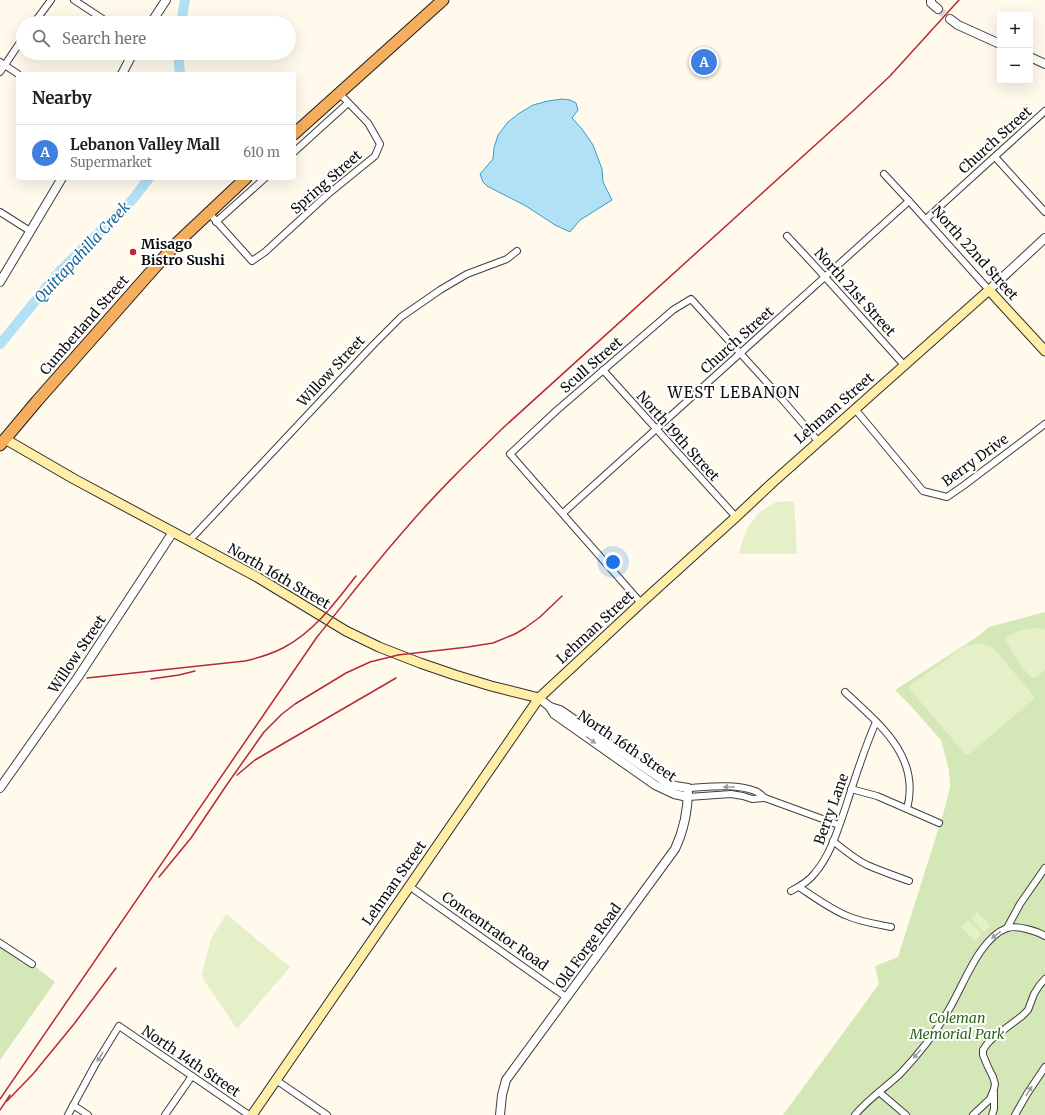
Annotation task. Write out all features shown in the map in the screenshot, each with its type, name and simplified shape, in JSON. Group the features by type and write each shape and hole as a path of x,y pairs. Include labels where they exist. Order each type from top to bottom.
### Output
{"highway":[{"path":"296,132 443,0"},
{"name":"Cumberland Street","path":"2,440 173,247 244,180"}],"main road":[{"name":"North 22nd Street","path":"989,290 1045,351"},
{"name":"Lehman Street","path":"252,1115 539,698 818,441 989,290"},
{"name":"North 16th Street","path":"2,440 257,577 346,631 379,647 455,675 539,698"}],"street":[{"path":"39,16 51,0"},
{"path":"74,0 98,16"},
{"path":"156,16 166,0"},
{"path":"931,0 931,3 938,9"},
{"path":"950,19 958,25 997,43"},
{"path":"0,72 2,63 16,46"},
{"path":"1033,58 1045,64"},
{"path":"123,72 129,60"},
{"path":"2,63 16,73"},
{"name":"Spring Street","path":"216,222 252,261 265,252 327,195 375,156 380,144 368,123 339,93"},
{"path":"296,150 348,103"},
{"name":"Church Street","path":"926,219 1045,111"},
{"path":"995,157 1045,212"},
{"name":"North 22nd Street","path":"884,174 989,290"},
{"path":"0,282 61,180"},
{"path":"209,213 216,222 263,180"},
{"name":"Church Street","path":"563,513 909,201"},
{"path":"0,212 30,231"},
{"name":"North 21st Street","path":"787,236 825,276 904,365"},
{"name":"Lehman Street","path":"989,290 1045,238"},
{"name":"Willow Street","path":"189,541 401,317 440,290 467,274 507,259 517,251"},
{"name":"Scull Street","path":"563,513 510,454 556,411 673,310 691,299 741,353"},
{"path":"741,353 818,441"},
{"name":"North 19th Street","path":"603,370 736,517"},
{"name":"Berry Drive","path":"855,409 923,491 947,498 1045,424"},
{"path":"563,513 642,603"},
{"name":"Willow Street","path":"0,788 78,677 173,532"},
{"path":"845,692 876,722 895,743 903,756 910,788 907,808"},
{"name":"North 16th Street","path":"539,698 550,707 554,714 662,789 674,794 688,797 731,794 752,799 765,798"},
{"name":"North 16th Street","path":"550,707 560,710 664,781 675,786 688,788 740,787 756,791 765,798 839,825"},
{"name":"Berry Lane","path":"791,891 808,881 816,873 825,859 839,825 869,737 876,722"},
{"name":"Old Forge Road","path":"500,1115 502,1095 506,1080 675,849 681,836 687,808 688,788"},
{"path":"851,789 877,796 939,823"},
{"path":"833,841 849,854 866,864 909,881"},
{"path":"1007,928 1022,901 1045,868"},
{"name":"Concentrator Road","path":"409,886 566,997"},
{"path":"800,887 818,900 845,915 867,922 891,927"},
{"path":"855,1115 862,1106 900,1074 923,1048 948,1012 981,950 995,935 1007,928 1015,927 1037,932 1045,936"},
{"path":"0,943 32,964"},
{"path":"992,1115 995,1084 993,1076 983,1055 983,1050 987,1044 1028,1010 1034,994 1045,980"},
{"name":"North 14th Street","path":"73,1105 119,1026 249,1115"},
{"path":"1016,1115 1027,1094 1045,1067"},
{"path":"165,1115 192,1076"},
{"path":"276,1080 327,1115"},
{"path":"973,1115 987,1102 994,1089"},
{"path":"879,1092 906,1115"},
{"path":"987,1102 994,1104"},
{"path":"68,1115 73,1105 88,1115"}],"green space":[{"path":"794,501 797,554 739,554 749,525 760,512 776,502"},
{"name":"Coleman Memorial Park","path":"1045,612 1045,1115 783,1115 879,984 875,966 898,957 944,811 950,787 949,770 941,740 895,690 977,637 989,627"},
{"path":"1034,628 1045,629 1045,670 1036,678 1032,678 1021,666 1005,639 1018,631"},
{"path":"979,643 993,647 1035,698 968,755 965,754 908,687 965,646"},
{"path":"977,912 991,926 984,932 971,918"},
{"path":"226,914 290,967 237,1029 204,980 202,974 211,939"},
{"path":"968,920 982,934 975,941 961,927"},
{"path":"0,943 32,964 55,982 0,1060"}],"water":[{"path":"562,99 570,100 576,103 578,110 572,118 593,145 602,169 603,182 612,200 580,220 570,232 555,225 526,206 487,186 483,182 480,174 493,159 494,148 498,135 508,122 533,105"}],"waterway":[{"name":"Quittapahilla Creek","path":"182,16 185,0"},
{"name":"Quittapahilla Creek","path":"179,60 180,72"},
{"name":"Quittapahilla Creek","path":"0,344 60,271 133,199 147,180"}],"tunnel":[{"path":"938,9 950,19"}],"railway":[{"path":"0,1099 317,637 373,567 419,513 504,427 890,76 959,0"},
{"path":"87,678 245,661 269,654 283,648 305,634 332,606 356,576"},
{"path":"159,877 191,838 264,732 282,714 295,704 346,673 370,662 398,655 493,643 525,628 540,617 562,596"},
{"path":"151,679 195,671"},
{"path":"237,775 255,760 396,678"},
{"path":"7,1101 33,1074 74,1024 116,968"},
{"path":"0,1110 10,1095"}],"place":[{"name":"Lebanon Valley Mall","path":"704,62"},
{"name":"Misago Bistro Sushi","path":"133,252"}],"district":[{"name":"WEST LEBANON","path":"734,392"}]}
